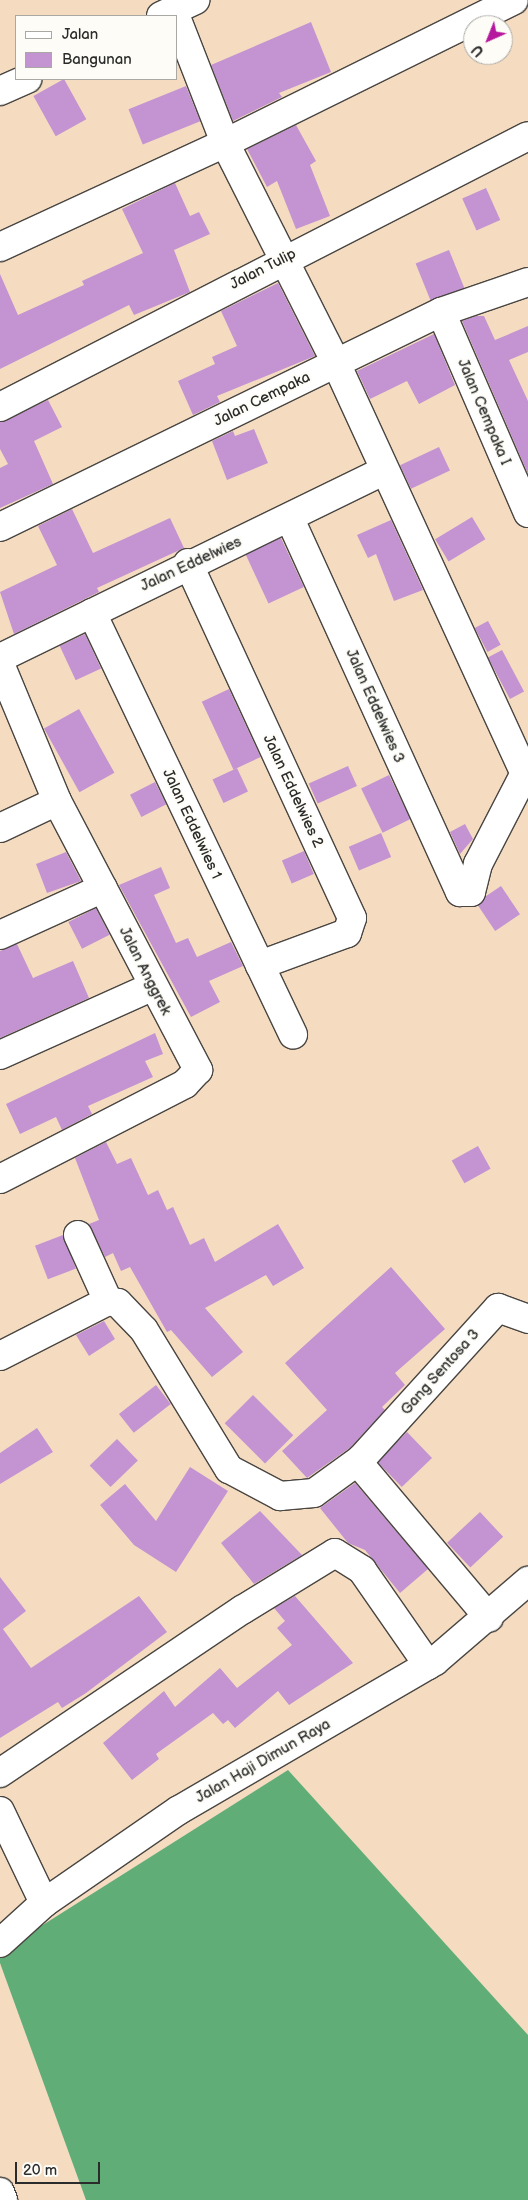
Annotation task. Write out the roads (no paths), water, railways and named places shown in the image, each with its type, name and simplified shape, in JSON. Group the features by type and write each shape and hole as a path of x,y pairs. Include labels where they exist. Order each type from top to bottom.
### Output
{"street":[{"path":"0,246 225,143 514,0"},
{"path":"178,18 225,143 336,363 383,471 526,769"},
{"path":"0,92 25,80"},
{"name":"Jalan Tulip","path":"0,407 284,258 528,136"},
{"name":"Jalan Cempaka","path":"0,527 441,312 528,282"},
{"name":"Jalan Cempaka I","path":"441,312 528,512"},
{"name":"Jalan Eddelwies","path":"0,658 188,563 290,519 383,471"},
{"name":"Jalan Eddelwies 3","path":"290,519 460,892 471,892 478,864 526,769"},
{"name":"Jalan Eddelwies 2","path":"188,563 352,918 347,933 260,966"},
{"name":"Jalan Eddelwies 1","path":"92,613 293,1035"},
{"name":"Jalan Anggrek","path":"0,664 8,707 103,888 151,987 198,1070 195,1076 0,1179"},
{"path":"0,828 56,801"},
{"path":"0,935 103,888"},
{"path":"0,1056 151,987"},
{"path":"78,1235 108,1301 128,1308 144,1330 229,1469 280,1496 314,1493 361,1459 362,1467 489,1618"},
{"path":"0,1356 108,1301"},
{"name":"Gang Sentosa 3","path":"361,1459 498,1308 528,1319"},
{"path":"0,1773 242,1610 335,1554 362,1570 428,1665"},
{"name":"Jalan Haji Dimun Raya","path":"0,1943 44,1904 224,1783 428,1665 489,1618 528,1581"},
{"path":"0,1810 44,1904"},
{"path":"0,2192 3,2200"}]}
